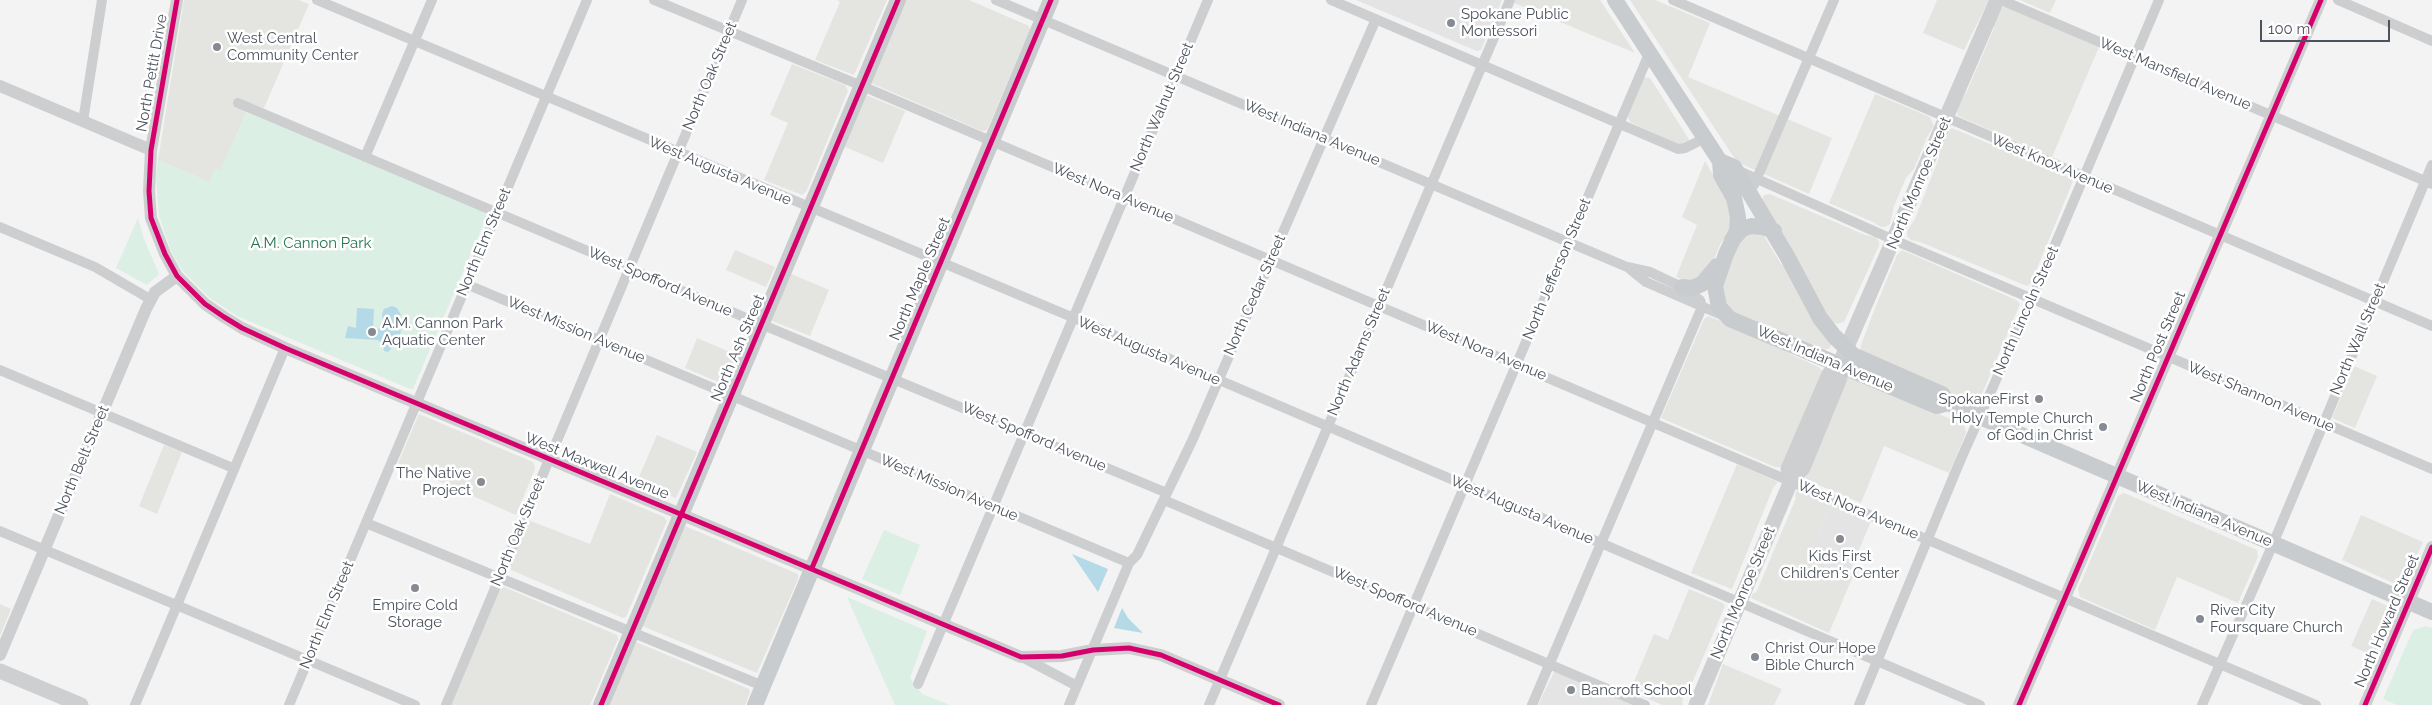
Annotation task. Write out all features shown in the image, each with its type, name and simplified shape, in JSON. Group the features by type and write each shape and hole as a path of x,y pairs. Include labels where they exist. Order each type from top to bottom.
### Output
{"main road":[{"name":"North Ash Street","path":"601,705 898,0"},
{"name":"North Maple Street","path":"755,705 1051,0"},
{"name":"North Monroe Street","path":"1696,705 1791,481 1788,469 1829,374 1839,365 1997,0"},
{"path":"1617,1 1649,54 1739,192 1754,186"},
{"path":"1724,171 1734,198 1738,224 1715,286 1720,306 1730,319"},
{"name":"West Indiana Avenue","path":"1754,186 1770,226 1820,318 1846,349 1859,358 1942,394 1948,403 2432,612"},
{"path":"1682,287 1692,288 1702,284 1742,230 1751,226 1770,226"},
{"name":"West Indiana Avenue","path":"1730,319 1937,406 1948,403"},
{"path":"0,671 81,705"}],"street":[{"path":"83,121 102,0"},
{"name":"North Pettit Drive","path":"177,0 151,150 149,191 151,218 164,254 177,276"},
{"name":"West Augusta Avenue","path":"317,0 810,209 1074,318 1980,705"},
{"path":"365,157 432,0"},
{"name":"North Elm Street","path":"289,705 586,0"},
{"name":"West Nora Avenue","path":"654,0 862,86 2316,705"},
{"name":"North Oak Street","path":"446,705 742,0"},
{"name":"West Indiana Avenue","path":"996,0 1627,267 1650,272 1682,287 1701,301 1702,307"},
{"name":"North Walnut Street","path":"918,684 1026,434 1208,0"},
{"path":"1331,0 1678,149 1686,148 1705,138"},
{"name":"North Adams Street","path":"1209,705 1510,0"},
{"name":"West Knox Avenue","path":"1673,0 2083,178 2432,326"},
{"path":"1754,186 1834,0"},
{"name":"West Mansfield Avenue","path":"2001,0 2429,182"},
{"name":"North Lincoln Street","path":"1859,705 2159,0"},
{"name":"North Post Street","path":"2019,705 2321,0"},
{"path":"2338,0 2432,41"},
{"name":"North Cedar Street","path":"1069,705 1128,563 1135,558 1218,380 1376,19"},
{"name":"North Jefferson Street","path":"1371,705 1649,54"},
{"path":"0,86 151,150"},
{"name":"West Spofford Avenue","path":"238,103 1026,434 1276,547 1646,705"},
{"name":"North Wall Street","path":"2202,705 2273,544 2374,301 2429,182 2432,165"},
{"name":"West Shannon Avenue","path":"1754,186 1894,240 2432,469"},
{"path":"0,227 95,267 150,299"},
{"name":"West Indiana Avenue","path":"1627,267 1646,282 1730,319"},
{"name":"North Belt Street","path":"0,655 150,299 155,292 177,276"},
{"name":"West Maxwell Avenue","path":"177,276 205,304 218,313 242,328 285,348 944,624 1021,657 1077,686"},
{"name":"West Mission Avenue","path":"466,284 1128,563"},
{"path":"1532,705 1702,307"},
{"path":"135,705 285,348"},
{"path":"0,370 233,468"},
{"path":"366,523 763,686"},
{"path":"0,531 415,705"},
{"name":"North Howard Street","path":"2365,705 2432,547"},
{"name":"West Maxwell Avenue","path":"1021,657 1062,656 1093,650 1129,648 1161,655 1279,705"}],"shaded area":[{"path":"184,0 299,0 309,4 264,108 250,103 221,171 209,182 158,160"},
{"path":"837,0 887,0 854,75 815,60 840,2"},
{"path":"904,0 969,0 1029,26 1030,30 987,130 982,131 871,83"},
{"name":"Spokane Public Montessori","path":"1356,0 1502,0 1481,50 1477,51"},
{"path":"1515,0 1600,0 1635,53 1514,3"},
{"path":"1630,0 1655,0 1710,23 1688,77 1832,138 1809,194 1737,162"},
{"path":"1937,0 1989,0 1964,50 1923,33"},
{"path":"2020,0 2056,0 2050,13"},
{"path":"2006,6 2099,47 2052,157 1958,116 1956,109 1967,91 1994,28 1994,21 2001,8"},
{"path":"792,64 845,85 848,91 806,192 802,195 764,180 788,123 770,115"},
{"path":"1644,77 1650,78 1690,141 1678,145 1630,122 1627,115"},
{"path":"1875,94 1930,117 1934,126 1927,137 1914,169 1906,178 1894,206 1890,224 1885,227 1881,227 1829,203"},
{"path":"866,95 905,111 883,163 843,146"},
{"path":"1952,128 2071,178 2073,181 2031,283 2027,286 1911,240 1907,236 1907,231 1915,219 1939,158 1939,150 1947,132"},
{"path":"1705,161 1730,205 1730,231 1721,243 1708,272 1693,284 1676,277 1697,225 1682,217"},
{"path":"1770,194 1865,235 1876,237 1879,241 1879,246 1844,322 1837,324 1830,321 1762,200 1764,195"},
{"path":"1761,231 1781,264 1790,271 1832,343 1830,348 1824,350 1735,315 1722,301 1724,270 1740,237"},
{"path":"735,250 775,267 766,287 726,270"},
{"path":"1902,250 2016,300 2020,304 1979,401 1974,403 1866,356 1860,351 1897,255"},
{"path":"789,273 829,290 810,336 770,320"},
{"path":"1708,316 1775,343 1792,355 1819,367 1822,371 1783,467 1775,467 1661,418 1704,319"},
{"path":"697,338 737,355 725,385 685,368"},
{"path":"2354,366 2377,376 2355,428 2332,418"},
{"path":"1848,377 1855,377 1964,425 1966,433 1949,473 1884,446 1861,503 1807,480 1805,477"},
{"path":"419,414 533,462 535,469 516,515 398,463"},
{"path":"657,435 697,452 676,498 636,484"},
{"path":"164,445 182,452 157,514 139,506"},
{"path":"1737,464 1778,482 1773,488 1732,589 1691,573"},
{"path":"1797,490 1831,504 1809,557 1853,576 1829,633 1751,598 1753,593 1756,593 1796,498"},
{"path":"2124,493 2257,550 2258,557 2238,603 2177,577 2155,630 2080,597 2078,589 2118,496"},
{"path":"610,494 664,517 667,521 626,617 623,618 511,570 509,566 528,520 590,544"},
{"name":"Kids First Children's Center","path":"1831,504 1871,521 1849,574 1809,557"},
{"path":"2361,515 2423,542 2404,583 2396,584 2342,560"},
{"path":"685,526 798,574 798,579 757,673 642,626"},
{"path":"504,587 617,635 618,639 590,705 451,705 499,590"},
{"path":"1689,589 1723,603 1725,606 1693,681 1682,701 1683,705 1662,705 1630,691 1654,634 1668,640"},
{"path":"2372,599 2390,607 2392,613 2374,656 2351,646"},
{"path":"0,604 11,609 0,636"},
{"path":"636,642 749,689 750,692 745,705 607,705"},
{"path":"1723,664 1782,689 1774,705 1708,705"},
{"name":"Bancroft School","path":"1554,672 1556,672 1632,705 1538,705"}],"green space":[{"name":"A.M. Cannon Park","path":"246,112 484,212 487,216 413,389 237,316 210,298 182,270 171,251 159,216 156,176 158,160 209,182 215,168 221,170"},
{"path":"138,218 144,239 159,274 147,285 116,268"},
{"path":"884,530 920,545 900,595 862,579"},
{"path":"847,597 927,631 910,678 922,694 950,705 895,705"},
{"path":"2426,626 2432,628 2432,705 2397,705 2383,699 2413,630"}],"water":[{"path":"392,306 397,308 401,315 394,327 400,329 401,332 396,343 388,352 384,351 383,344 378,340 345,338 348,326 356,328 357,308 374,309 373,329 377,330 383,325 382,314 384,309"},
{"path":"1072,554 1108,569 1098,592"},
{"path":"1122,608 1128,618 1143,633 1114,628"}],"cycle path":[{"path":"177,0 151,150 149,191 151,218 165,254 177,276 205,304 224,317 242,328 285,348 1021,657 1062,656 1093,650 1129,648 1161,655 1279,705"},
{"path":"601,705 898,0"},
{"path":"812,568 1051,0"},
{"path":"2019,705 2321,0"},
{"path":"2365,705 2432,547"}],"place":[{"name":"Spokane Public Montessori","path":"1451,23"},
{"name":"West Central Community Center","path":"217,47"},
{"name":"A.M. Cannon Park Aquatic Center","path":"372,332"},
{"name":"SpokaneFirst","path":"2039,399"},
{"name":"Holy Temple Church of God in Christ","path":"2103,427"},
{"name":"The Native Project","path":"481,482"},
{"name":"Kids First Children's Center","path":"1840,539"},
{"name":"Empire Cold Storage","path":"415,588"},
{"name":"River City Foursquare Church","path":"2200,619"},
{"name":"Christ Our Hope Bible Church","path":"1755,657"},
{"name":"Bancroft School","path":"1571,690"}]}
